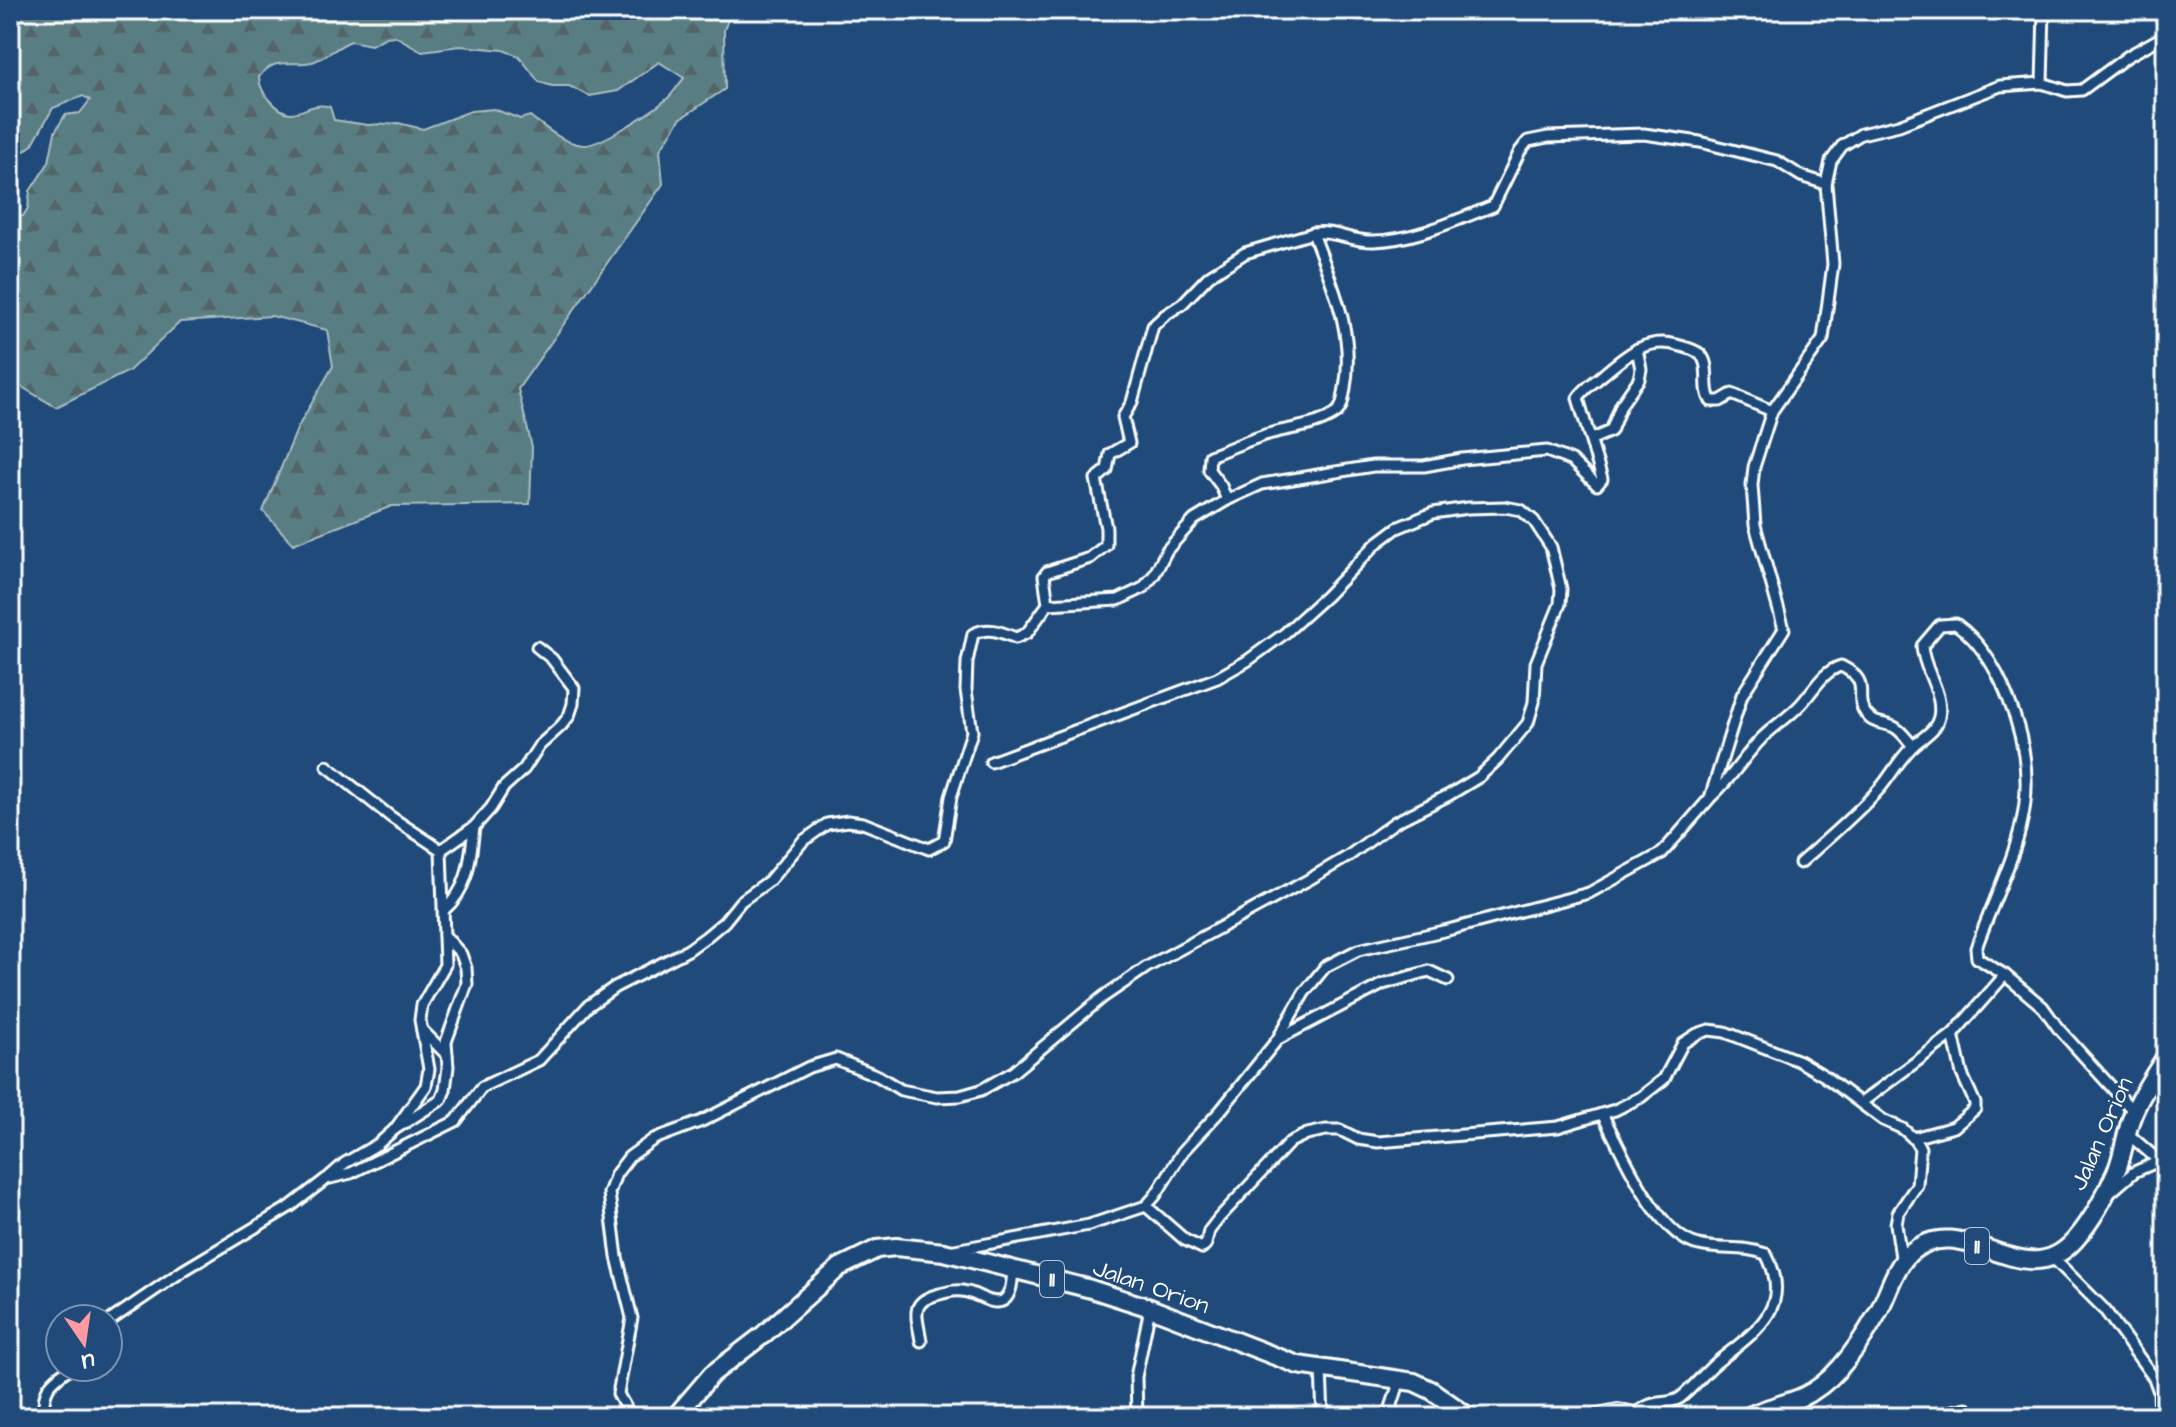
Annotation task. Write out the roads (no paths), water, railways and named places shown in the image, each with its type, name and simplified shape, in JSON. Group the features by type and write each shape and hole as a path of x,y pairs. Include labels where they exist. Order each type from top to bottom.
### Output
{"highway":[{"name":"Jalan Orion","path":"2053,1258 2074,1241 2095,1208 2117,1168 2134,1112 2166,1056"},
{"name":"11","path":"1747,1417 1766,1413 1804,1397 1840,1367 1878,1312 1908,1255 1929,1241 1946,1237 2017,1258 2053,1258"},
{"name":"Jalan Orion","path":"675,1417 712,1374 763,1335 840,1267 877,1249 917,1248 1091,1289 1150,1308 1277,1358 1321,1369 1414,1382 1469,1417"},
{"path":"1598,1417 1618,1413 1638,1415"}],"street":[{"path":"2042,83 2044,10"},
{"path":"1710,798 1742,695 1784,629 1769,582 1752,504 1754,467 1772,411 1823,339 1833,264 1826,184 1831,161 1842,146 1861,134 1899,125 2000,86 2042,83 2067,91 2082,90 2128,56 2166,35"},
{"path":"326,1179 351,1173 456,1121 482,1087 539,1060 588,1006 615,987 688,950 706,937 724,922 741,901 769,881 803,841 827,824 848,821 863,823 929,849 944,841 951,797 972,732 966,690 967,662 973,634 996,630 1016,638 1027,633 1048,604 1044,576 1047,572 1090,558 1106,545 1106,528 1096,479 1107,470 1110,454 1129,443 1123,417 1132,402 1153,326 1182,304 1209,276 1245,253 1313,233 1375,241 1429,230 1493,206 1520,151 1528,141 1548,137 1644,134 1700,142 1777,161 1801,176 1826,184"},
{"path":"1227,500 1209,470 1210,456 1261,436 1333,416 1341,406 1349,365 1346,325 1313,233"},
{"path":"1048,604 1118,600 1143,588 1167,550 1194,520 1262,484 1373,466 1424,466 1547,451 1572,461 1597,485 1602,479 1578,398 1618,362 1651,342 1693,350 1705,361 1706,394 1711,401 1720,401 1732,394 1772,411"},
{"path":"1592,439 1611,431 1621,405 1639,379 1641,369 1637,349"},
{"path":"631,1417 618,1394 632,1318 617,1257 609,1193 616,1174 629,1157 654,1139 702,1121 809,1067 836,1059 878,1076 901,1090 937,1097 960,1096 981,1090 1013,1072 1103,997 1147,967 1308,880 1347,857 1395,822 1479,777 1528,723 1534,702 1536,663 1560,604 1561,589 1551,547 1534,521 1521,510 1468,508 1433,513 1387,535 1284,634 1217,678 991,762"},
{"path":"1800,863 1853,816 1882,786 1913,746 1934,729 1940,716 1935,681 1925,662 1922,646 1940,625 1956,624 1976,642 2000,677 2019,726 2025,761 2027,808 2021,835 1976,948 1977,958 2005,975 2052,1017 2058,1028 2134,1112"},
{"path":"441,850 474,827 504,787 524,769 539,746 569,716 574,688 552,659 537,647"},
{"path":"944,1252 1089,1225 1146,1206 1183,1151 1221,1110 1277,1040 1304,993 1325,967 1358,950 1589,893 1613,882 1662,853 1730,780 1742,760 1801,704 1830,669 1841,666 1851,671 1860,681 1861,706 1867,715 1876,724 1894,727 1913,746"},
{"path":"327,766 391,817 441,850"},
{"path":"444,910 460,893 465,882 474,827"},
{"path":"395,1129 426,1086 429,1056 422,1030 422,1005 445,965 441,850"},
{"path":"124,1311 184,1270 291,1206 345,1163 441,1100 445,1090 446,1042 467,984 461,954 443,934"},
{"path":"1277,1040 1395,979 1429,971 1448,980"},
{"path":"1861,1103 1953,1034 2005,975"},
{"path":"422,1030 447,1055"},
{"path":"1146,1206 1185,1240 1202,1248 1209,1231 1249,1184 1290,1142 1307,1134 1340,1130 1358,1139 1378,1142 1558,1127 1602,1114 1641,1097 1664,1079 1683,1043 1709,1030 1725,1032 1799,1061 1913,1138 1920,1148 1917,1185 1898,1213 1896,1224 1902,1264"},
{"path":"1913,1138 1954,1127 1975,1109 1962,1074 1953,1034"},
{"path":"1602,1114 1646,1199 1671,1229 1697,1245 1746,1247 1766,1254 1773,1268 1772,1310 1751,1336 1716,1362 1679,1399 1652,1404 1638,1415"},
{"path":"2127,1133 2162,1160 2166,1171"},
{"path":"2095,1208 2134,1172 2162,1160"},
{"path":"2053,1258 2104,1309 2154,1378 2159,1392 2160,1417"},
{"path":"921,1341 916,1309 919,1303 953,1290 996,1302 1005,1300 1010,1292 1013,1270"},
{"path":"1137,1417 1136,1377 1150,1308"},
{"path":"1321,1369 1323,1417"},
{"path":"1388,1417 1400,1380"},
{"path":"44,1417 44,1392 51,1383"},
{"path":"1925,1417 1966,1408"},
{"path":"1096,1417 1114,1417"}]}
